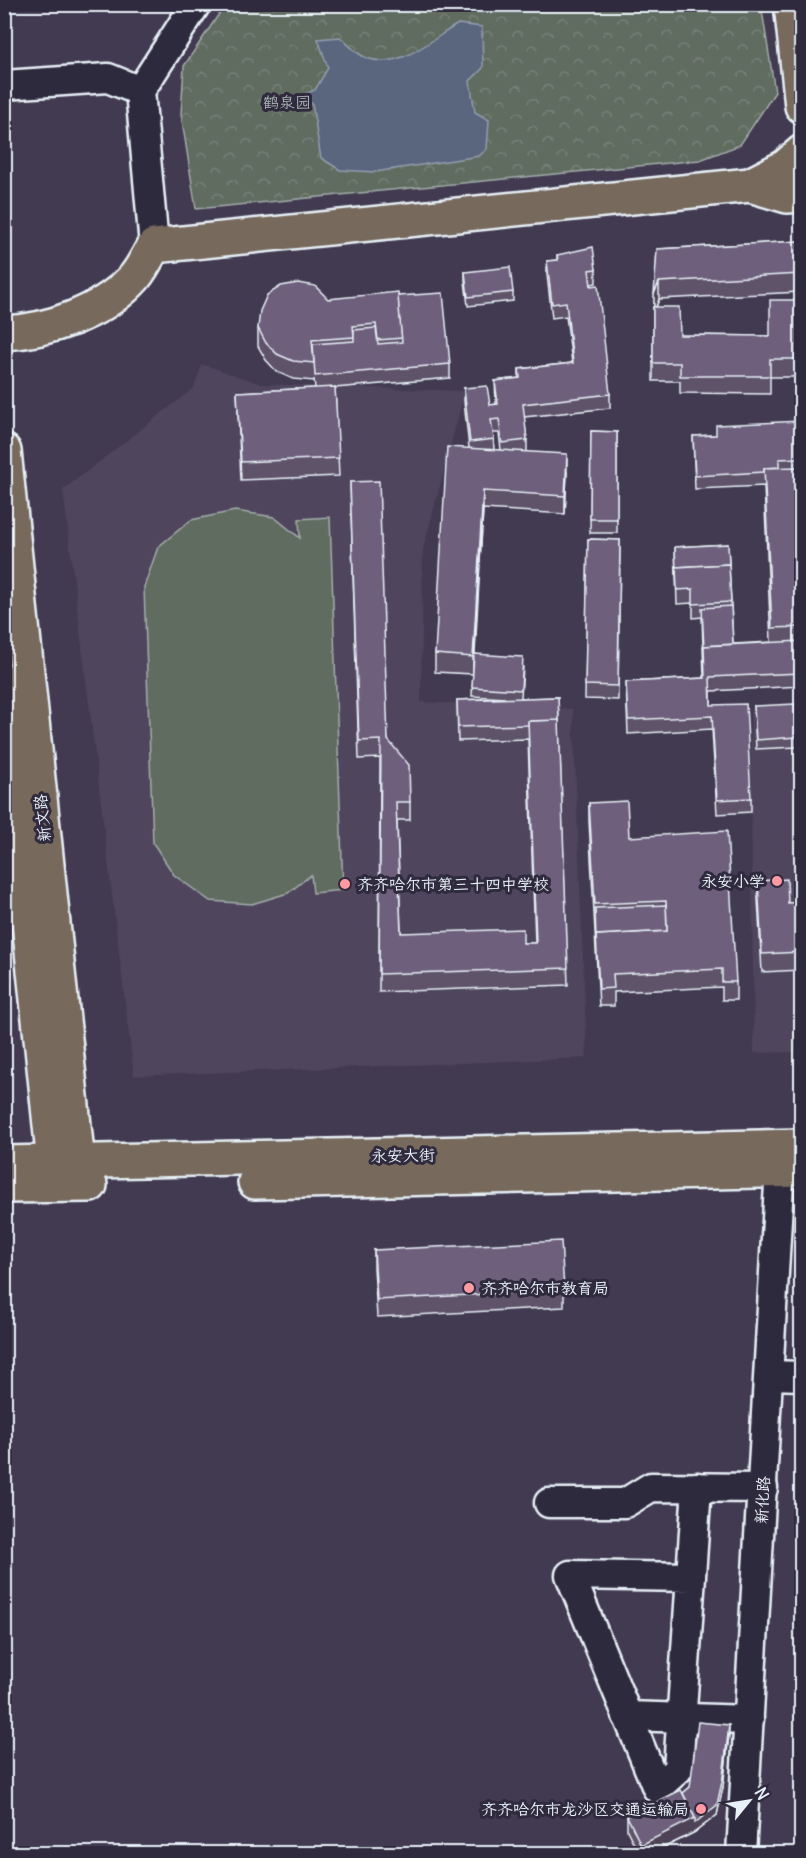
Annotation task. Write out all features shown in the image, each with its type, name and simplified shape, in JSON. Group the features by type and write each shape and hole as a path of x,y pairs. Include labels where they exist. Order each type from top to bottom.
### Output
{"main road":[{"path":"791,4 801,106"},
{"path":"4,333 21,332 102,306 132,280 154,246 750,185 785,167 801,152"},
{"path":"750,185 787,196 801,195"},
{"name":"新文路","path":"4,452 67,1174"},
{"name":"新文路","path":"4,681 67,1174"},
{"name":"永安大街","path":"4,1186 67,1174 791,1158"},
{"name":"永安大街","path":"4,1163 67,1174"}],"street":[{"path":"154,246 140,91 196,4"},
{"path":"4,85 108,78 140,91"},
{"name":"新化路","path":"740,1853 769,1375 791,1158"},
{"path":"769,1375 801,1376"},
{"path":"549,1503 625,1503 651,1487 763,1488"},
{"path":"691,1576 570,1575 657,1788 678,1769 697,1487"},
{"path":"627,1716 749,1720"}],"shaded area":[{"name":"齐齐哈尔市第三十四中学校","path":"202,364 261,384 465,391 423,550 421,702 573,709 587,1058 134,1076 63,490 194,388"},
{"name":"永安小学","path":"801,709 801,1052 754,1053 750,710"}],"green space":[{"name":"鹤泉园","path":"761,4 775,92 740,145 700,160 196,209 181,114 184,66 225,5"},
{"path":"235,511 274,517 300,538 299,519 330,517 343,890 313,893 311,875 288,893 252,904 210,901 174,875 153,843 144,587 158,547 191,520"}],"water":[{"path":"458,24 482,27 483,68 470,81 475,112 489,120 487,149 479,156 375,172 340,170 321,158 312,104 302,95 315,90 328,68 318,39 340,37 363,57 379,61 391,60 415,51"}],"building":[{"path":"801,241 801,274 659,282 654,294 657,249"},
{"path":"593,247 596,269 589,270 591,286 598,285 610,394 523,404 527,440 502,443 499,419 491,420 494,439 470,442 464,388 487,386 490,405 498,404 495,381 520,378 519,369 573,363 566,302 552,304 547,261 558,260 557,255"},
{"path":"510,267 513,292 468,297 465,272"},
{"path":"298,283 315,286 328,299 398,292 402,338 378,340 376,324 353,326 354,337 312,340 314,363 293,361 277,354 266,343 258,328 260,311 267,295 281,286"},
{"path":"443,293 450,364 315,376 313,344 354,341 354,330 376,328 378,344 402,342 398,296"},
{"path":"770,300 801,300 801,359 770,359 770,376 680,376 680,363 653,363 653,307 679,307 680,335 770,336"},
{"path":"335,387 339,458 241,462 237,392"},
{"path":"801,421 801,458 779,459 779,467 764,468 764,472 695,476 693,436 716,435 716,425"},
{"path":"591,431 617,432 617,519 590,519"},
{"path":"447,447 567,454 565,496 483,491 473,657 435,654"},
{"path":"798,467 801,627 772,628 764,468"},
{"path":"379,481 388,740 409,765 410,802 396,802 401,933 523,929 523,943 536,943 528,721 559,720 568,968 379,974 381,740 359,741 350,482"},
{"path":"588,539 620,540 618,686 585,685"},
{"path":"728,544 729,564 676,567 676,571 675,547"},
{"path":"729,564 731,602 693,604 693,589 677,590 676,567"},
{"path":"731,606 733,644 704,646 704,650 702,608"},
{"path":"801,641 801,673 710,677 711,705 746,704 751,798 717,800 712,716 628,720 626,682 705,678 704,646"},
{"path":"474,654 523,657 521,690 472,687"},
{"path":"558,697 559,720 528,721 528,725 458,727 457,700"},
{"path":"795,704 797,737 756,740 754,706"},
{"path":"627,801 629,837 727,831 736,982 722,982 722,969 613,974 614,988 599,989 596,935 667,931 666,901 595,904 589,803"},
{"path":"787,879 788,903 801,902 801,952 762,954 758,881"},
{"path":"666,905 667,931 596,935 596,939 595,908"},
{"name":"齐齐哈尔市教育局","path":"561,1241 564,1290 377,1300 374,1250"},
{"path":"698,1722 729,1725 717,1805 695,1823 695,1818 683,1793 690,1787"},
{"path":"681,1790 695,1818 641,1845 627,1816"}],"place":[{"name":"永安小学","path":"777,881"},
{"name":"齐齐哈尔市第三十四中学校","path":"345,884"},
{"name":"齐齐哈尔市教育局","path":"469,1288"},
{"name":"齐齐哈尔市龙沙区交通运输局","path":"701,1809"}]}
